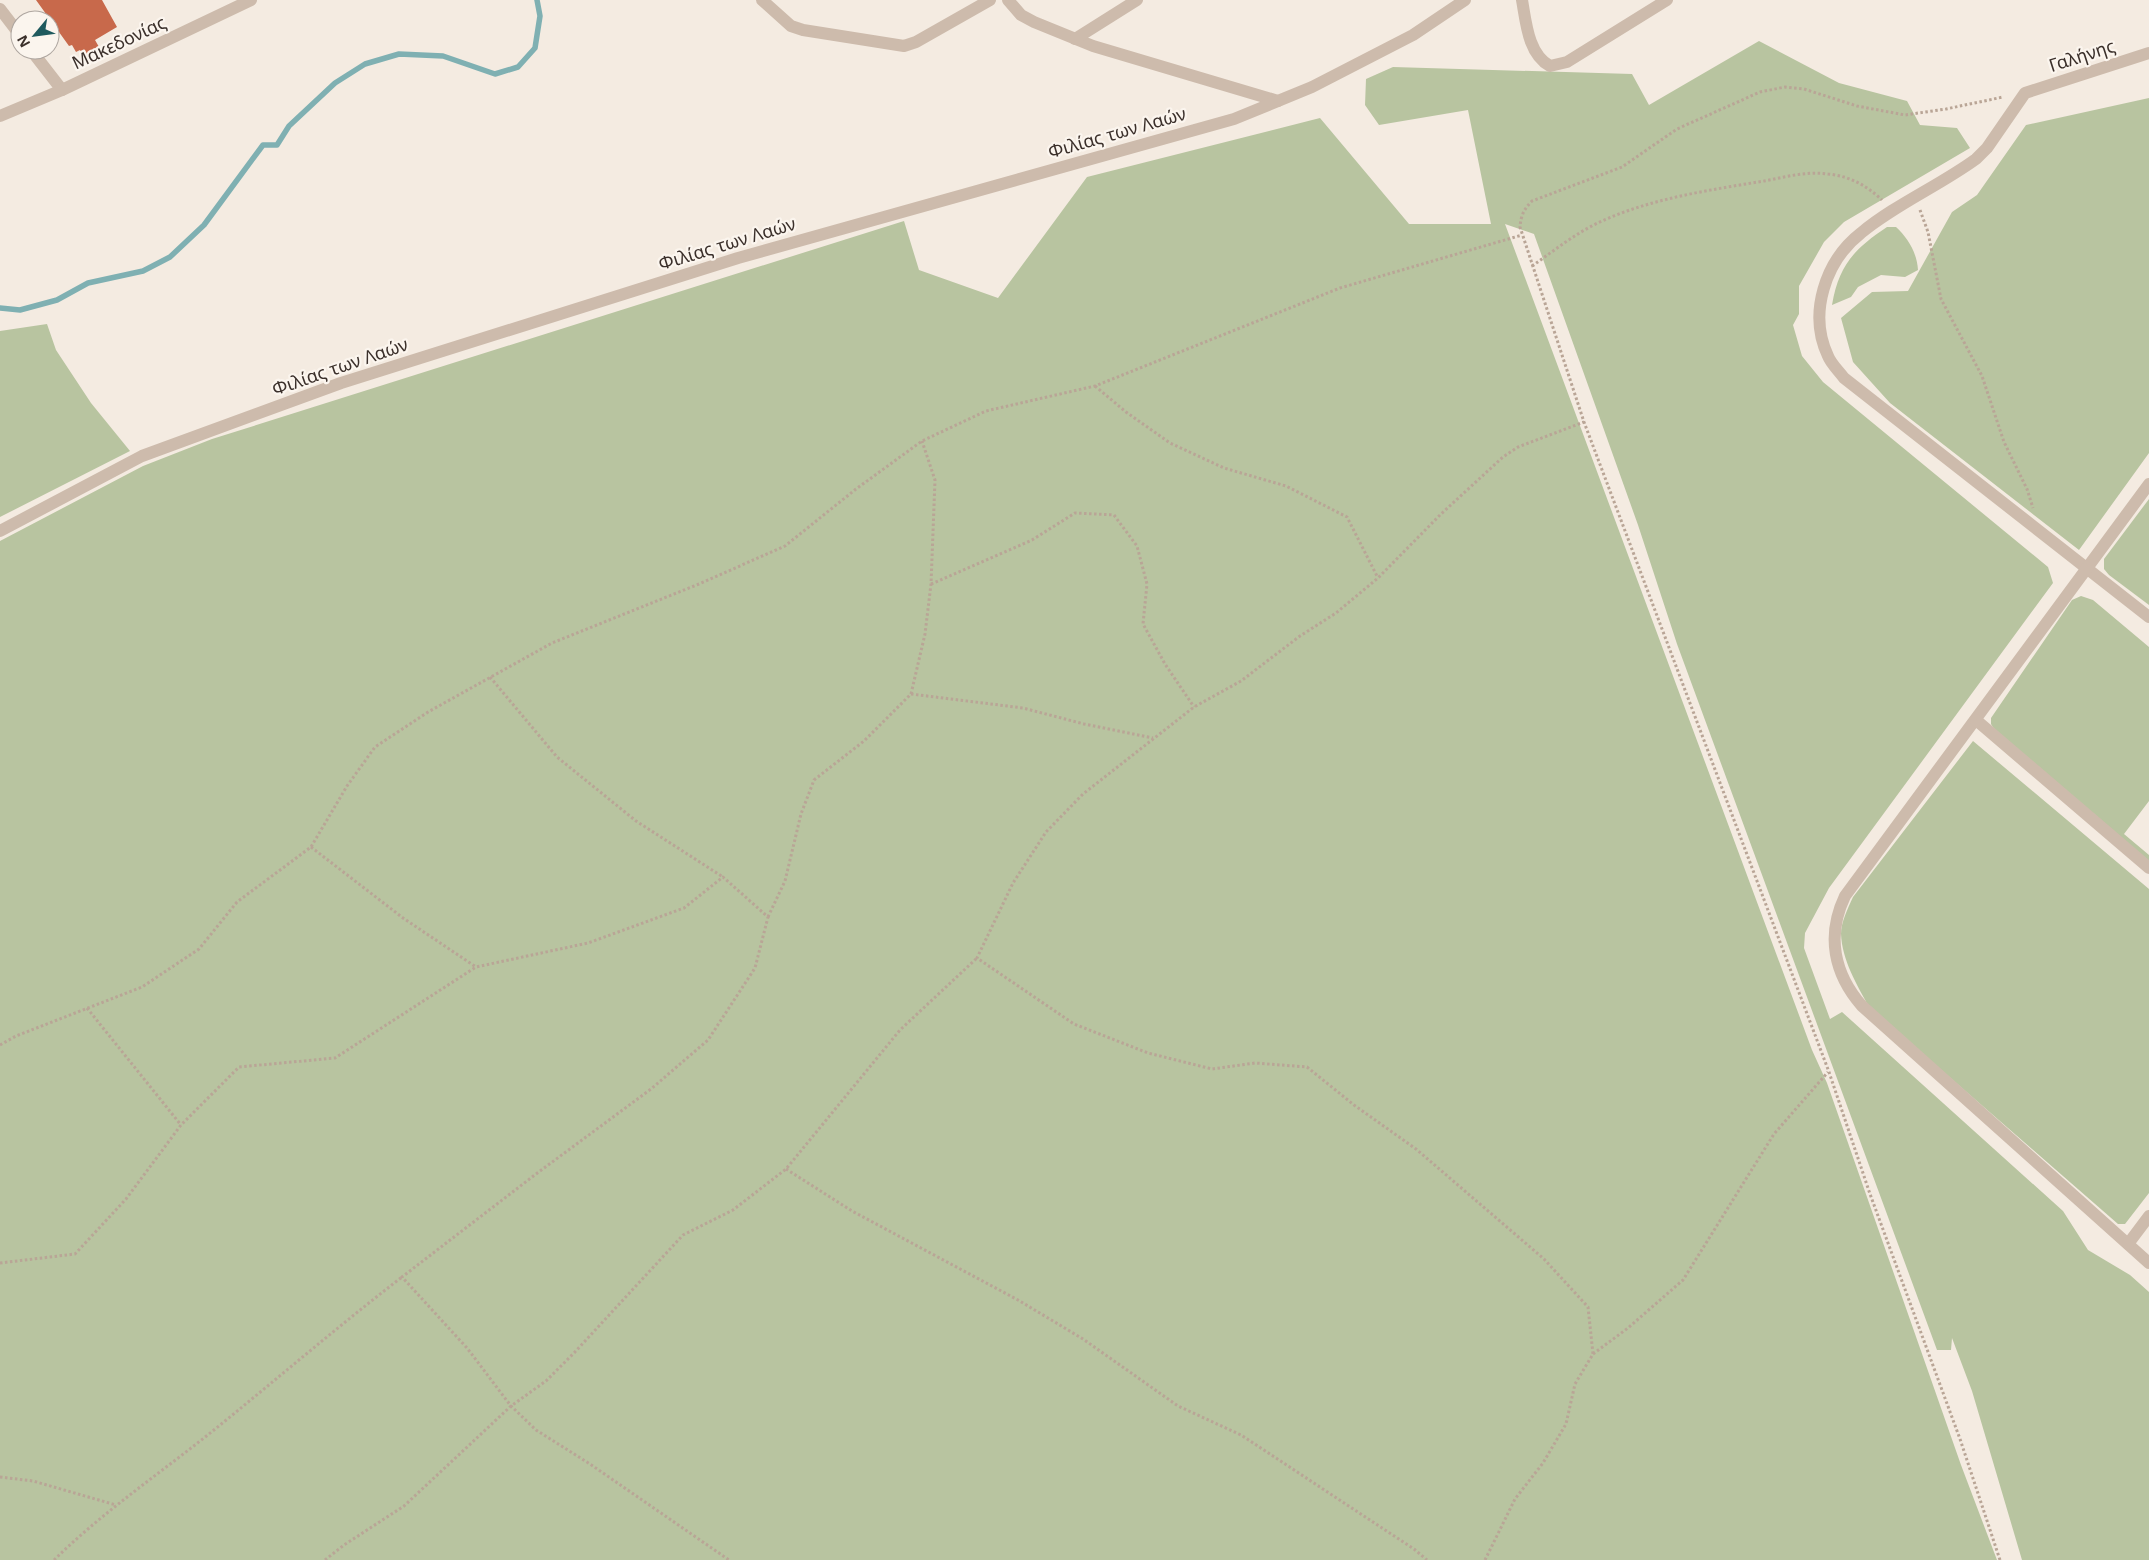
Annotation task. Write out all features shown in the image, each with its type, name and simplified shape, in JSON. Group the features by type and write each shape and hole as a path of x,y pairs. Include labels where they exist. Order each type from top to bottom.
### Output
{"street":[{"name":"Μακεδονίας","path":"0,116 62,90 251,0"},
{"path":"762,0 791,26 803,30 904,46 916,42 990,0"},
{"path":"1008,0 1021,15 1093,46 1278,101"},
{"path":"1075,39 1137,0"},
{"name":"Φιλίας των Λαών","path":"0,531 142,456 341,383 738,258 1234,119 1312,87 1413,34 1465,0"},
{"path":"1522,0 1530,39 1539,55 1550,66 1567,62 1667,0"},
{"path":"0,9 10,22"},
{"name":"Γαλήνης","path":"2025,93 2149,53"},
{"path":"39,60 62,90"},
{"path":"2025,93 1987,148 1976,159 1860,233 1842,252 1826,284 1819,313 1821,336 1828,358 1844,378 2149,617"},
{"path":"2149,484 1845,896 1838,912 1835,933 1836,954 1840,974 1848,990 1862,1006 2149,1263"},
{"path":"1976,720 2149,868"},
{"path":"2128,1244 2149,1216"}],"path":[{"path":"2000,1560 1960,1439 1870,1194 1829,1072 1584,422 1520,227 1521,217 1525,208 1532,201 1622,167 1677,129 1760,92 1785,87 1804,89 1857,106 1905,115 2025,93"},
{"path":"1532,266 1582,231 1603,220 1632,210 1721,188 1801,175 1826,174 1847,177 1866,186 1881,199 1891,212"},
{"path":"1914,198 1928,232 1941,300 1982,376 2004,442 2032,503 2034,516 2031,526"},
{"path":"0,1046 16,1036 142,987 199,949 237,902 311,846 347,786 375,747 428,712 552,643 700,584 785,546 856,489 922,441 986,411 1094,386 1340,288 1522,235"},
{"path":"1094,386 1170,443 1224,468 1286,486 1347,517 1378,578"},
{"path":"325,1560 344,1545 404,1506 511,1406 546,1381 683,1235 733,1210 786,1169 900,1030 976,958 1013,883 1046,832 1083,794 1194,707 1240,681 1300,636 1336,613 1378,578 1441,514 1503,457 1518,447 1584,422"},
{"path":"54,1560 116,1505 224,1422 349,1318 528,1180 652,1089 708,1040 755,968 768,916 785,881 800,814 814,780 864,741 911,694 925,634 931,584 935,480 922,441"},
{"path":"931,584 1032,540 1075,513 1114,515 1137,546 1146,584 1142,624 1165,664 1194,707"},
{"path":"490,677 557,756 636,820 723,877 768,916"},
{"path":"911,694 1024,708 1084,724 1153,738"},
{"path":"311,846 403,918 476,967"},
{"path":"0,1263 75,1254 126,1199 181,1125 239,1067 335,1058 476,967 588,943 684,908 723,877"},
{"path":"976,958 1074,1024 1148,1053 1212,1070 1255,1063 1307,1067 1354,1105 1416,1149 1544,1259 1588,1307 1593,1354"},
{"path":"87,1008 181,1125"},
{"path":"1485,1560 1514,1500 1544,1463 1566,1424 1575,1384 1593,1354 1628,1328 1683,1280 1774,1134 1829,1072"},
{"path":"786,1169 852,1211 1018,1300 1083,1339 1178,1406 1241,1435 1414,1549 1427,1560"},
{"path":"402,1277 467,1348 511,1406 536,1430 590,1464 729,1560"},
{"path":"0,1477 33,1481 116,1505"}],"green space":[{"path":"1759,41 1839,83 1907,101 1920,125 1957,128 1970,148 1844,222 1824,242 1799,286 1799,314 1793,325 1802,356 1823,382 2048,567 2053,583 1829,888 1805,933 1804,948 1830,1019 1842,1012 2063,1211 2088,1250 2130,1275 2149,1292 2149,1560 2022,1560 1972,1391 1952,1338 1951,1350 1937,1350 1677,644 1638,525 1534,234 1505,224 1812,1050 1827,1083 1961,1465 1997,1560 0,1560 0,541 143,466 212,439 904,221 919,270 998,298 1087,177 1320,118 1409,224 1491,224 1468,110 1379,125 1365,105 1366,79 1393,67 1632,74 1649,105"},
{"path":"2149,98 2149,453 2079,550 1890,403 1853,362 1841,318 1872,292 1908,291 1952,212 1977,195 2026,125"},
{"path":"1887,227 1896,227 1908,241 1914,252 1918,270 1905,277 1881,275 1858,287 1851,297 1832,305 1839,279 1850,259 1865,243"},
{"path":"47,324 56,350 91,403 130,451 0,517 0,331"},
{"path":"2149,499 2149,605 2109,575 2104,569 2104,559"},
{"path":"2081,596 2093,600 2149,647 2149,801 2124,834 2149,855 2149,865 1994,729 1991,724 1991,718 2072,600"},
{"path":"1973,741 2149,889 2149,1193 2125,1224 2118,1224 1869,1007 1851,972 1844,953 1841,929 1853,897"}],"building":[{"path":"36,0 102,0 117,27 95,40 99,47 83,56 80,50 76,52 72,45 69,46 60,33 60,10 43,10"}],"waterway":[{"path":"0,308 20,310 57,300 88,283 143,271 170,257 204,225 263,145 277,145 289,126 335,83 365,64 399,54 443,56 495,74 518,67 535,48 540,16 537,0"}]}
